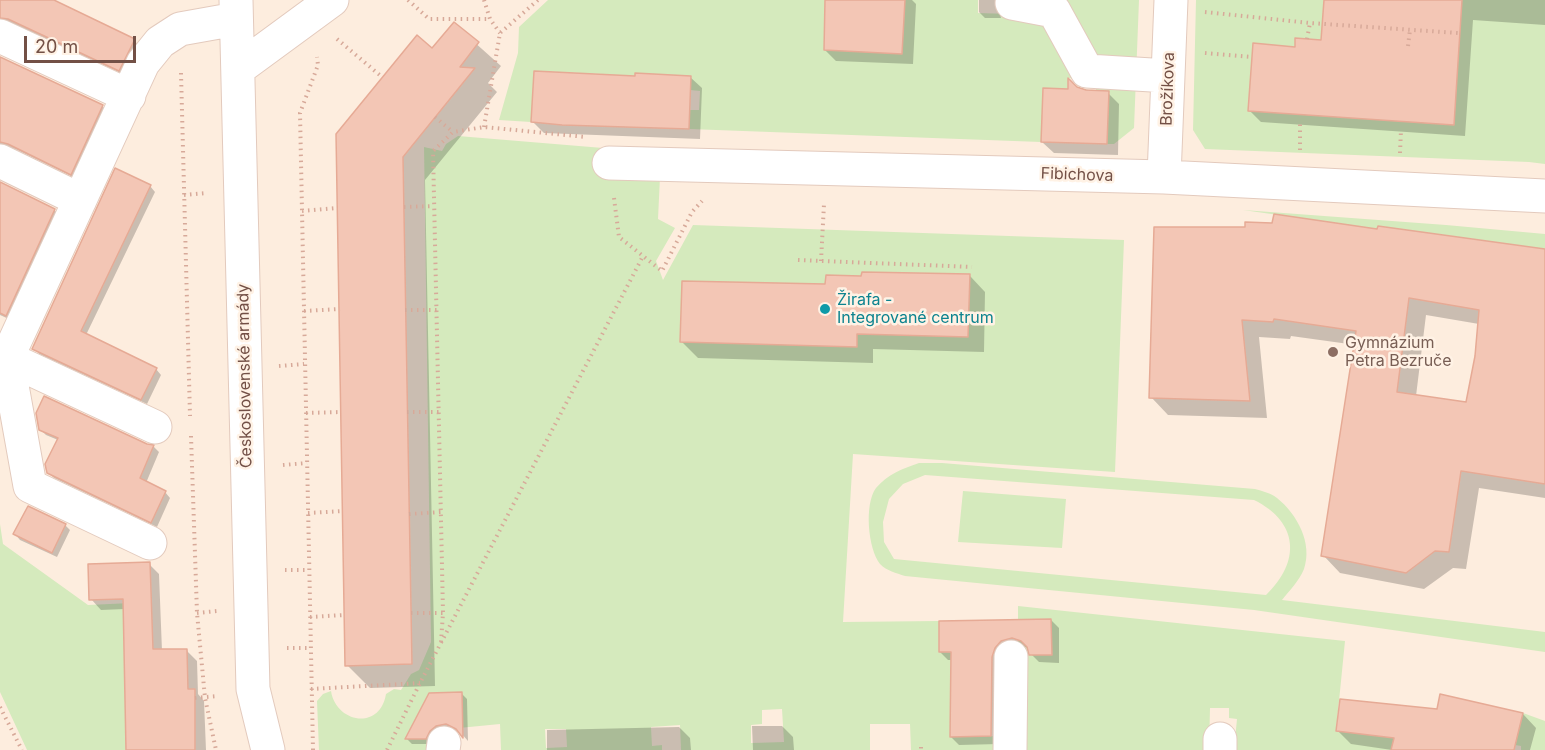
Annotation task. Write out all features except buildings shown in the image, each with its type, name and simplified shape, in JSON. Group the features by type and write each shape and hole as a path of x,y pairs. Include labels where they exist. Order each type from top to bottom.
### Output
{"street":[{"path":"238,69 332,0"},
{"name":"Brožíkova","path":"1164,177 1171,0"},
{"path":"1012,3 1054,11 1088,71 1168,76"},
{"path":"150,543 30,486 7,358 143,63 160,42 180,29 236,10"},
{"name":"Československé armády","path":"236,10 254,689 268,750"},
{"path":"0,36 129,96"},
{"name":"Fibichova","path":"601,150 1545,196"},
{"path":"0,161 80,200"},
{"path":"7,358 155,427"},
{"path":"1010,750 1011,657"}],"path":[{"path":"408,0 429,19 490,19"},
{"path":"484,0 490,19 500,33"},
{"path":"484,127 500,33 538,0"},
{"path":"1204,12 1310,23 1458,33"},
{"path":"1307,39 1310,23"},
{"path":"180,29 191,422"},
{"path":"1408,46 1410,30"},
{"path":"330,32 382,77"},
{"path":"1202,53 1252,57"},
{"path":"313,750 300,113 318,65 316,55"},
{"path":"435,117 453,132"},
{"path":"1300,123 1300,153"},
{"path":"441,642 443,613 433,151 453,132 484,127 601,150"},
{"path":"1399,157 1401,130"},
{"path":"821,261 825,194"},
{"path":"404,207 434,206"},
{"path":"302,211 338,208"},
{"path":"387,750 642,258"},
{"path":"798,260 972,267"},
{"path":"304,311 340,309"},
{"path":"405,310 436,310"},
{"path":"306,413 341,412"},
{"path":"407,412 439,412"},
{"path":"191,434 197,614 205,698 216,750"},
{"path":"308,513 343,511"},
{"path":"409,514 441,512"},
{"path":"411,613 443,613"},
{"path":"310,617 344,615"},
{"path":"311,689 420,683"},
{"path":"0,707 22,750"}],"green space":[{"path":"548,0 978,0 978,13 1011,14 1012,0 1139,0 1134,128 1114,144 1107,144 1109,91 1096,91 1096,81 1069,78 1068,89 1043,88 1041,142 689,129 689,110 699,110 700,91 690,90 691,76 636,73 633,126 600,108 602,74 534,71 531,122 499,120 518,53 519,27"},
{"path":"1196,0 1545,0 1545,164 1205,149 1193,130"},
{"path":"458,136 603,148 606,175 660,177 658,219 675,228 656,261 663,280 693,225 1124,240 1115,472 853,454 843,622 939,621 939,652 953,653 950,737 1002,736 1002,750 911,750 910,724 870,724 870,750 681,750 680,725 651,727 652,746 662,745 662,750 501,750 500,724 459,728 458,707 426,732 427,750 319,750 317,701 323,694 331,691 335,702 349,716 367,718 376,714 386,694 394,689 401,690 411,674 419,670 431,642 424,147 442,151 446,144","holes":["782,709 784,742 751,743 751,725 762,724 762,710","545,729 566,729 567,747 546,748"]},
{"path":"1243,210 1545,234 1545,249 1379,226 1377,229"},
{"path":"919,463 1255,489 1269,493 1291,512 1305,539 1304,569 1297,582 1282,600 1545,632 1545,652 1254,610 905,576 892,572 880,564 876,557 870,538 870,505 872,495 881,483 901,470","holes":["925,475 1254,500 1280,519 1287,531 1290,543 1285,569 1266,595 894,559 884,542 883,522 889,499 903,484"]},
{"path":"963,491 1066,499 1062,548 958,542"},
{"path":"0,524 3,544 88,605 131,603 127,750 27,750 0,692"},
{"path":"1018,606 1345,641 1336,731 1394,738 1391,750 1234,750 1237,719 1229,718 1229,708 1210,708 1209,750 1018,750"},
{"path":"1523,713 1545,721 1545,750 1521,750 1521,746 1515,745"}],"place":[{"name":"Žirafa - Integrované centrum","path":"825,309"},
{"name":"Gymnázium Petra Bezruče","path":"1333,352"}]}
